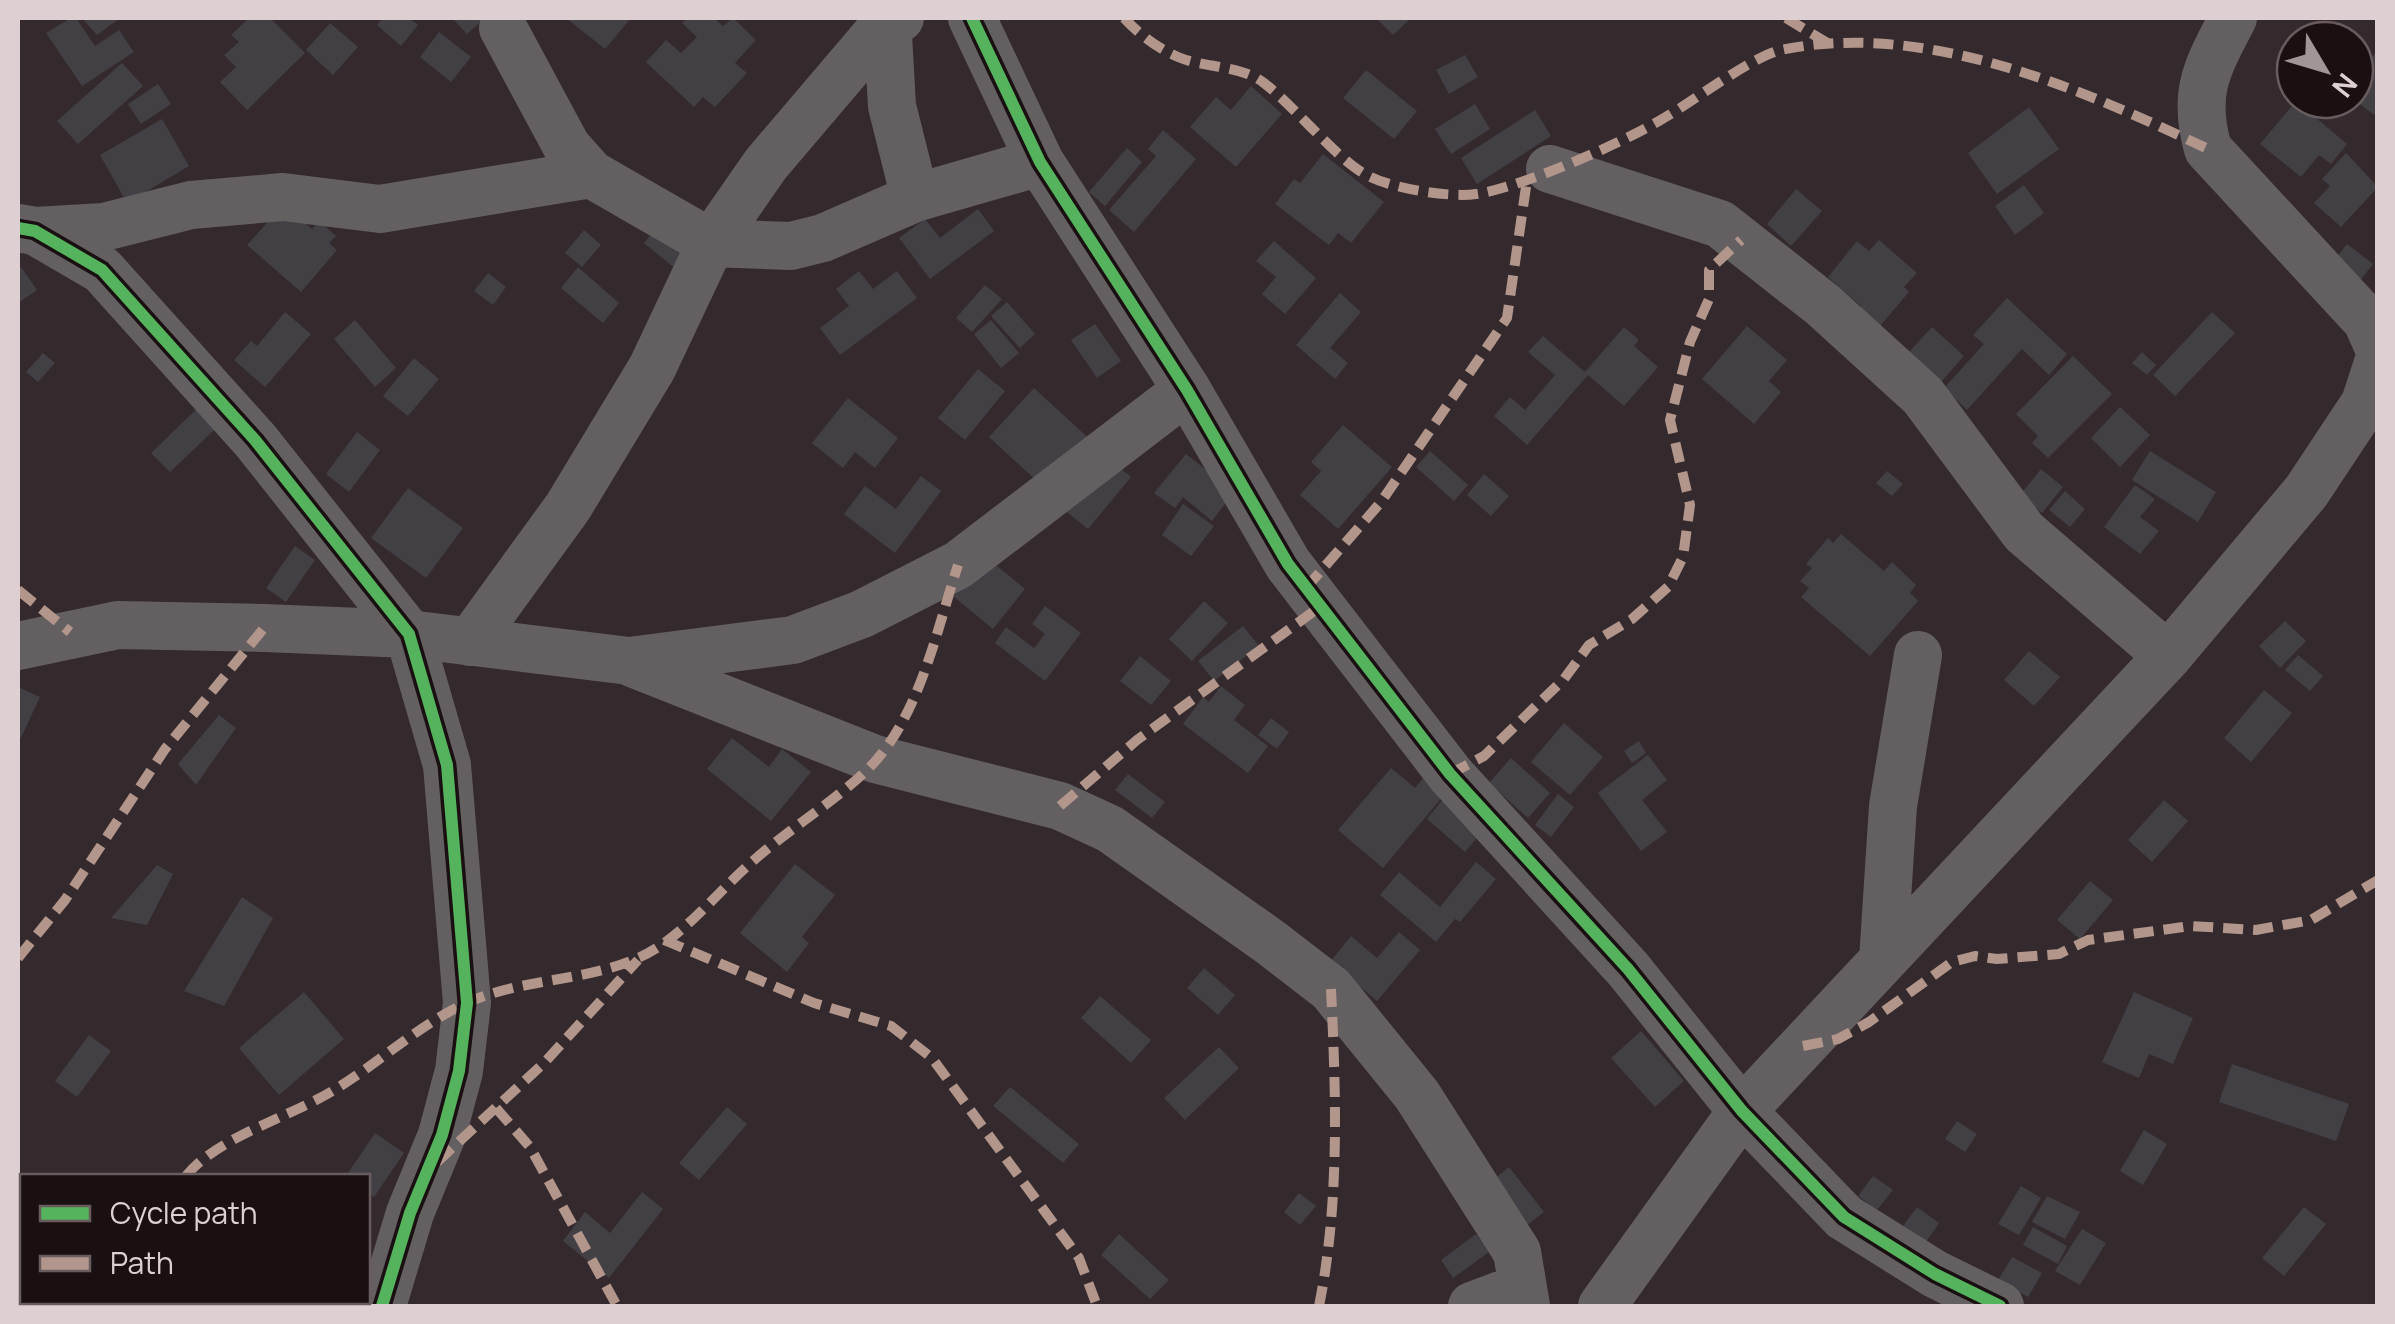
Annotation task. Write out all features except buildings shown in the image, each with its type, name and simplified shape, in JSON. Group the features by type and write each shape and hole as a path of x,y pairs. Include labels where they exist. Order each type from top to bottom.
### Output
{"street":[{"path":"972,18 1040,162 1186,390 1288,564 1450,774 1628,969 1742,1112 1844,1217 1935,1274 2000,1306"},
{"path":"2233,18 2209,65 2198,112 2208,149 2367,320 2378,346"},
{"path":"891,19 892,106 915,198"},
{"path":"470,642 524,572 605,446 652,368 711,243 766,164 891,19"},
{"path":"503,28 567,147 591,174 711,243 791,246 823,238 915,198 1040,162"},
{"path":"1550,168 1720,224 1823,305 1922,396 2024,532 2168,656"},
{"path":"26,229 104,227 192,205 284,198 380,209 591,174"},
{"path":"26,229 102,270 255,440 409,634 447,765 467,1003 459,1071 442,1134 410,1214 382,1306"},
{"path":"1602,1306 1742,1112 2168,656 2306,492 2365,403 2378,363"},
{"path":"18,646 118,625 409,634 628,661 793,640 862,614 958,564 1186,390"},
{"path":"1883,960 1894,806 1918,656"},
{"path":"628,661 875,759 1060,806 1110,829 1331,989 1417,1095 1493,1209 1516,1252 1524,1297 1472,1306"}],"marked path":[{"path":"1124,18 1149,40 1178,57 1255,77 1365,174 1388,184 1435,193 1476,194 1545,174 1647,128 1769,54 1836,43 1891,44 2001,66 2108,104 2208,149"},
{"path":"1786,18 1829,44"},
{"path":"1306,588 1381,502 1507,318 1527,180"},
{"path":"1450,774 1484,756 1564,679 1589,645 1632,619 1668,587 1683,557 1690,505 1670,420 1690,342 1709,299 1709,270 1741,240"},
{"path":"188,1174 215,1151 329,1093 469,1002 511,988 617,966 669,939 753,861 853,783 884,750 900,727 924,674 958,565"},
{"path":"18,590 70,632"},
{"path":"1060,806 1137,740 1321,606"},
{"path":"18,958 65,900 165,749 264,628"},
{"path":"1803,1046 1838,1039 1869,1022 1952,962 1975,956 1997,959 2059,954 2088,940 2191,926 2256,930 2311,920 2378,880"},
{"path":"664,940 814,1003 891,1026 932,1058 1079,1258 1097,1306"},
{"path":"437,1162 544,1063 638,960"},
{"path":"1319,1306 1333,1188 1331,989"},
{"path":"496,1108 530,1147 617,1306"}],"cycle path":[{"path":"972,18 1040,162 1187,390 1288,564 1450,774 1628,969 1742,1111 1844,1217 1935,1274 2000,1306"},
{"path":"18,228 35,231 102,270 255,440 409,634 447,765 467,1003 459,1071 442,1135 410,1213 382,1306"}]}
